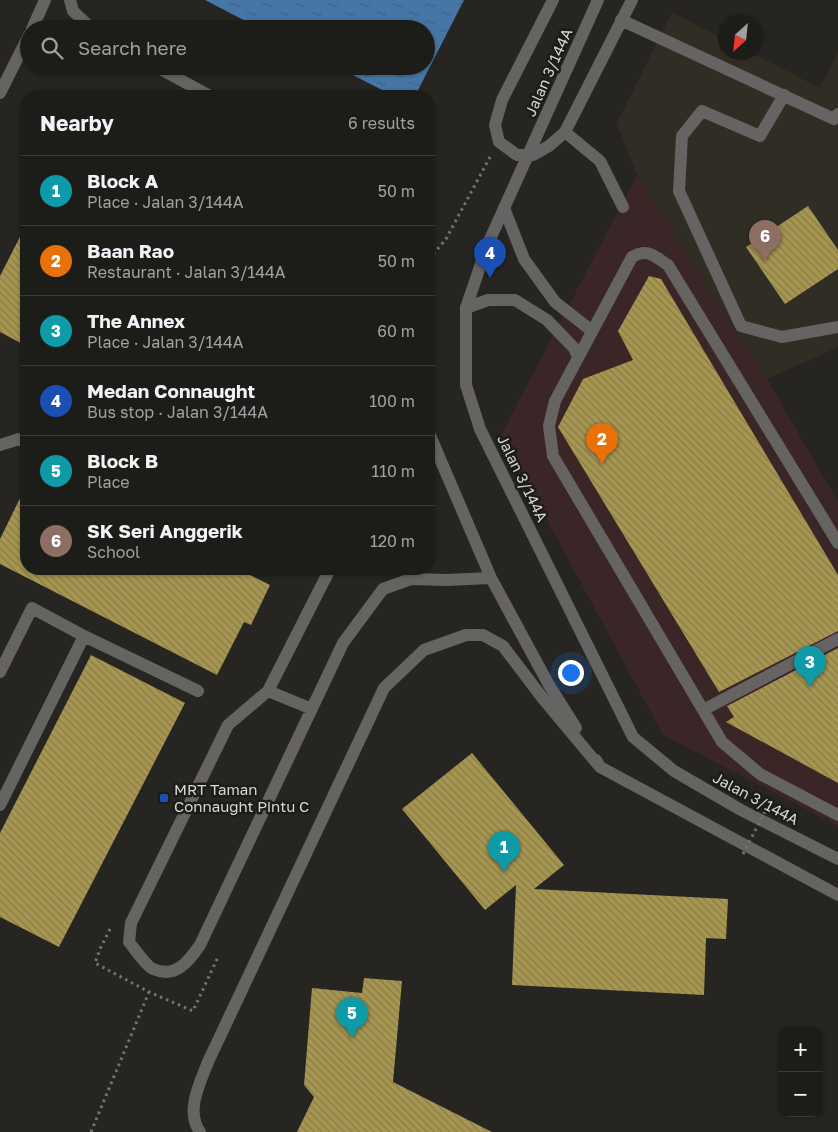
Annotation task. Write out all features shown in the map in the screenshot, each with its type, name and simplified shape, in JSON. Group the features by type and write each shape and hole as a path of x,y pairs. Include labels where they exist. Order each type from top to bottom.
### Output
{"street":[{"path":"36,20 45,0"},
{"path":"70,0 73,11 82,20"},
{"path":"553,0 502,100 495,125 499,142 517,155 533,155 549,146 565,132 632,0"},
{"name":"Jalan 3/144A","path":"598,0 487,246 466,308 466,385 480,429 633,737 674,771 741,810 838,860"},
{"path":"621,20 834,119 838,114"},
{"path":"0,94 20,53"},
{"path":"16,61 20,56"},
{"path":"172,75 199,90"},
{"path":"784,95 760,136 702,111 682,136 679,192 742,326 782,337 838,327"},
{"path":"565,132 600,161 623,207"},
{"path":"504,208 524,259 554,302 592,331"},
{"path":"838,543 668,265 650,253 640,253 632,257 555,401 549,426 552,456 722,742 760,774 838,815"},
{"path":"466,308 488,300 515,300 547,320 574,348 578,357"},
{"path":"0,445 20,440"},
{"path":"435,447 490,578 549,685 600,767"},
{"path":"327,575 268,691 228,725 131,923 129,942 152,969 171,972 187,964 200,945 343,644 383,590 411,579 490,578"},
{"path":"0,672 32,608 84,636 198,691"},
{"path":"200,1132 196,1125 194,1098 208,1062 384,688 424,650 466,635 483,635 503,646 544,700 600,767 838,895"},
{"path":"0,805 84,636"},
{"path":"703,710 838,638"},
{"path":"268,691 312,709"}],"path":[{"path":"435,252 446,239 499,142"},
{"path":"743,854 772,798"},
{"path":"113,922 95,963 149,992 193,1011 218,957"},
{"path":"91,1132 149,992"}],"shaded area":[{"path":"672,12 718,36 718,60 763,59 820,88 838,52 838,347 767,379 637,175 617,123"},
{"path":"637,175 767,379 838,502 838,826 663,735 501,435"}],"water":[{"path":"205,0 464,0 435,57 435,20 244,20"},
{"path":"353,75 426,75 418,90 382,90"}],"building":[{"path":"808,206 838,250 838,269 785,304 746,247"},
{"path":"20,237 20,343 0,332 0,276"},
{"path":"649,276 661,279 838,575 838,631 719,692 558,427 583,379 633,360 618,331"},
{"path":"20,498 20,574 0,564 0,539"},
{"path":"22,575 250,575 270,585 251,625 244,622 217,675"},
{"path":"838,648 838,783 726,722 734,717 727,706"},
{"path":"91,655 185,703 59,947 0,917 0,833"},
{"path":"472,753 564,865 534,889 728,899 726,939 706,938 704,995 512,985 516,885 485,910 402,809"},
{"path":"364,978 402,981 393,1082 492,1132 297,1132 314,1097 304,1085 312,988 362,993"}],"place":[{"name":"SK Seri Anggerik","path":"765,261"},
{"name":"Medan Connaught","path":"490,278"},
{"name":"Baan Rao","path":"602,464"},
{"name":"The Annex","path":"810,687"},
{"name":"MRT Taman Connaught Pintu C","path":"164,798"},
{"name":"Block A","path":"504,872"},
{"name":"Block B","path":"352,1038"}]}
